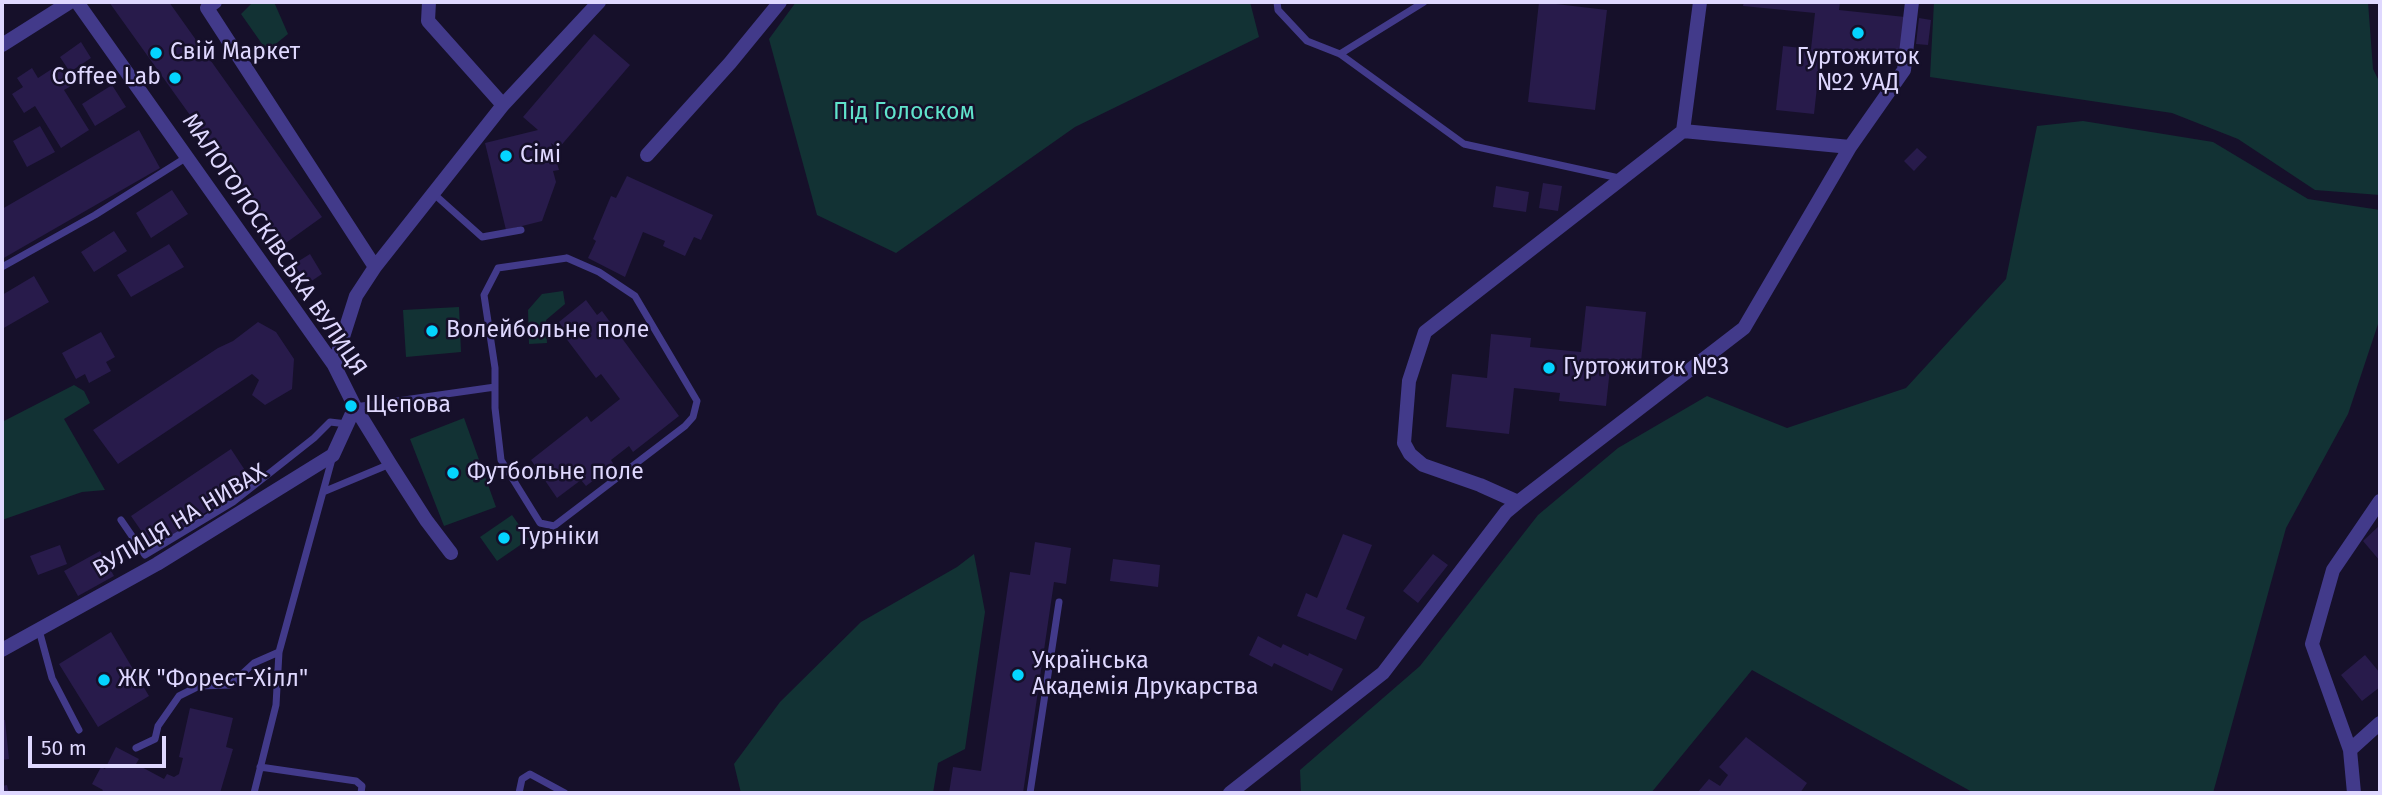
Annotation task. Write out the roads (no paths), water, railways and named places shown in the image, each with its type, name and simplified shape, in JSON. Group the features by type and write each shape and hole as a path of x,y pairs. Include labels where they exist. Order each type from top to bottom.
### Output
{"street":[{"path":"2,45 70,2"},
{"name":"МАЛОГОЛОСКІВСЬКА ВУЛИЦЯ","path":"77,2 334,365 355,407 390,464 426,520 452,553"},
{"path":"215,2 207,8 375,267"},
{"path":"429,2 428,21 503,105"},
{"path":"334,365 356,296 375,267 503,105 599,2"},
{"path":"647,155 730,63 780,2"},
{"path":"1683,131 1700,2"},
{"path":"1230,793 1383,673 1506,512 1744,328 1850,146 1905,70 1912,2"},
{"path":"1518,502 1434,469 1410,454 1404,443 1409,381 1425,332 1683,131 1850,146"},
{"path":"333,455 355,407"},
{"name":"ВУЛИЦЯ НА НИВАХ","path":"2,650 157,564 333,455"},
{"path":"2354,793 2350,750 2312,644 2333,570 2380,501"},
{"path":"2350,750 2380,723"}],"lane":[{"path":"1278,2 1278,10 1307,41 1340,54 1464,144 1622,179"},
{"path":"1340,54 1424,2"},
{"path":"2,267 95,215 187,157"},
{"path":"433,194 482,237 520,230"},
{"path":"567,258 599,272 635,296 697,401 694,417 685,426 554,526 540,523 501,460 495,387 495,368 484,295 498,268 567,258"},
{"path":"355,407 495,387"},
{"path":"121,520 145,555 233,502 314,438 330,422 347,424"},
{"path":"254,793 276,705 279,652 333,455"},
{"path":"323,492 390,464"},
{"path":"1030,793 1059,602"},
{"path":"39,630 52,678 79,730"},
{"path":"136,748 155,740 158,726 179,696 199,686 230,685 254,663 279,652"},
{"path":"260,767 356,780 362,786 361,793"},
{"path":"519,793 522,779 530,774 565,793"}],"place":[{"name":"Гуртожиток №2 УАД","path":"1858,33"},
{"name":"Свій Маркет","path":"156,53"},
{"name":"Coffee Lab","path":"175,78"},
{"name":"Сімі","path":"506,156"},
{"name":"Волейбольне поле","path":"432,331"},
{"name":"Гуртожиток №3","path":"1549,368"},
{"name":"Щепова","path":"351,406"},
{"name":"Футбольне поле","path":"453,473"},
{"name":"Турніки","path":"504,538"},
{"name":"Українська Академія Друкарства","path":"1018,675"},
{"name":"ЖК \"Форест-Хілл\"","path":"104,680"}],"park label":[{"name":"Під Голоском","path":"904,113"}]}
